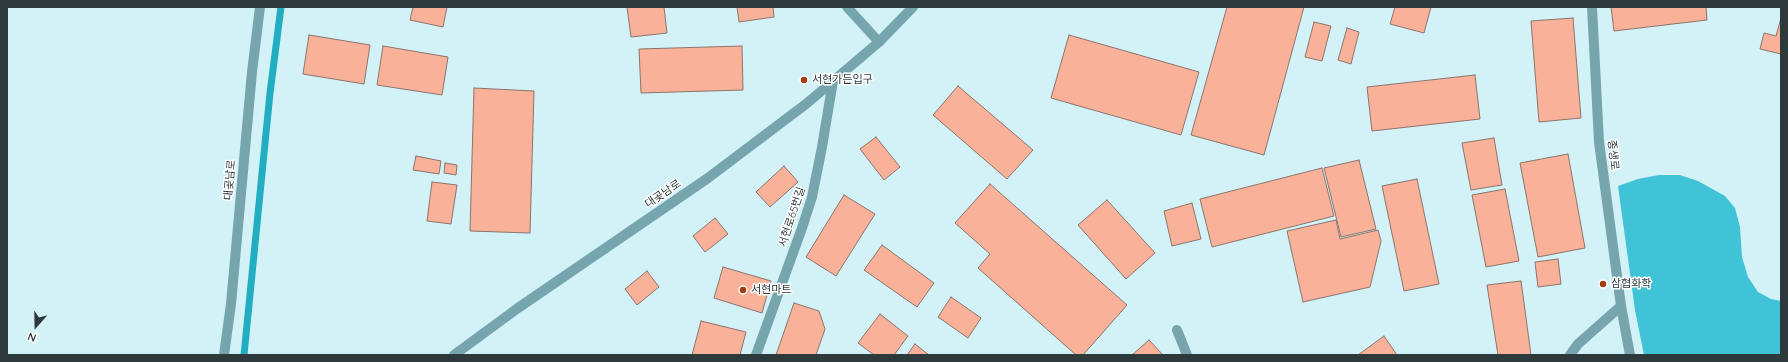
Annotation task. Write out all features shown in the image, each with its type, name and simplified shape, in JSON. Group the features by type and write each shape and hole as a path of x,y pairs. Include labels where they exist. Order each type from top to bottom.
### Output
{"street":[{"name":"대곶남로","path":"224,355 231,304 252,72 260,7"},
{"path":"847,7 879,42"},
{"name":"대곶남로","path":"454,355 518,308 708,178 806,104 879,42 913,7"},
{"name":"종생로","path":"1592,7 1599,142 1621,306 1630,355"},
{"name":"서현로65번길","path":"756,355 812,197 834,81"},
{"path":"1570,355 1578,344 1621,306"},
{"path":"1177,330 1187,355"}],"shaded area":[{"path":"1659,175 1680,175 1698,181 1725,196 1735,208 1740,227 1742,257 1748,277 1758,292 1771,299 1781,301 1781,355 1644,355 1635,310 1618,186 1638,179"}],"building":[{"path":"413,7 447,7 443,27 410,20"},
{"path":"627,7 664,7 667,33 631,37"},
{"path":"737,7 773,7 774,17 739,22"},
{"path":"1227,7 1304,7 1264,155 1191,135"},
{"path":"1395,7 1431,7 1424,33 1390,24"},
{"path":"1611,7 1706,7 1707,20 1614,31"},
{"path":"1573,18 1581,118 1539,122 1531,21"},
{"path":"1781,18 1781,54 1760,49 1764,33 1776,36"},
{"path":"1314,22 1331,26 1322,61 1305,57"},
{"path":"1347,28 1359,32 1351,64 1338,60"},
{"path":"309,35 370,45 364,84 303,74"},
{"path":"1069,35 1199,72 1181,135 1051,98"},
{"path":"383,46 448,57 442,95 377,85"},
{"path":"742,46 743,90 641,93 639,49"},
{"path":"1475,75 1480,119 1372,131 1367,87"},
{"path":"958,86 1033,150 1007,179 933,115"},
{"path":"474,88 534,91 530,233 470,231"},
{"path":"876,137 900,167 884,180 860,149"},
{"path":"1494,138 1502,185 1471,190 1462,143"},
{"path":"1568,154 1585,248 1538,257 1520,163"},
{"path":"416,156 441,161 439,174 413,170"},
{"path":"1359,160 1376,229 1341,237 1324,168"},
{"path":"445,163 457,165 456,175 444,173"},
{"path":"784,166 798,182 770,207 756,192"},
{"path":"1322,168 1334,216 1212,247 1200,199"},
{"path":"1417,179 1439,284 1404,291 1382,186"},
{"path":"432,182 457,185 451,224 427,221"},
{"path":"990,184 1127,305 1083,355 1076,355 978,268 990,254 955,223"},
{"path":"1505,189 1519,261 1486,267 1472,195"},
{"path":"844,195 875,214 836,276 806,257"},
{"path":"1107,200 1155,253 1126,279 1078,225"},
{"path":"1192,203 1201,239 1172,246 1164,211"},
{"path":"715,218 728,234 705,252 693,236"},
{"path":"1336,220 1340,239 1378,230 1381,241 1370,287 1303,302 1287,231"},
{"path":"882,245 934,283 917,307 864,270"},
{"path":"1558,259 1561,284 1538,287 1535,262"},
{"name":"서현마트","path":"723,267 771,281 762,313 714,298"},
{"path":"647,271 659,287 637,305 625,289"},
{"path":"1521,281 1531,355 1498,355 1487,285"},
{"path":"951,297 981,318 968,338 938,317"},
{"path":"794,303 819,311 825,329 816,355 776,355"},
{"path":"880,314 908,336 894,355 874,355 858,343"},
{"path":"701,321 746,332 740,355 692,355"},
{"path":"1384,336 1397,355 1358,355"},
{"path":"1149,340 1163,355 1132,355"},
{"path":"915,344 929,355 907,355"}],"waterway":[{"path":"244,355 270,93 281,7"}],"place":[{"name":"서현가든입구","path":"804,80"},
{"name":"삼협화학","path":"1603,284"},
{"name":"서현마트","path":"743,290"}]}
